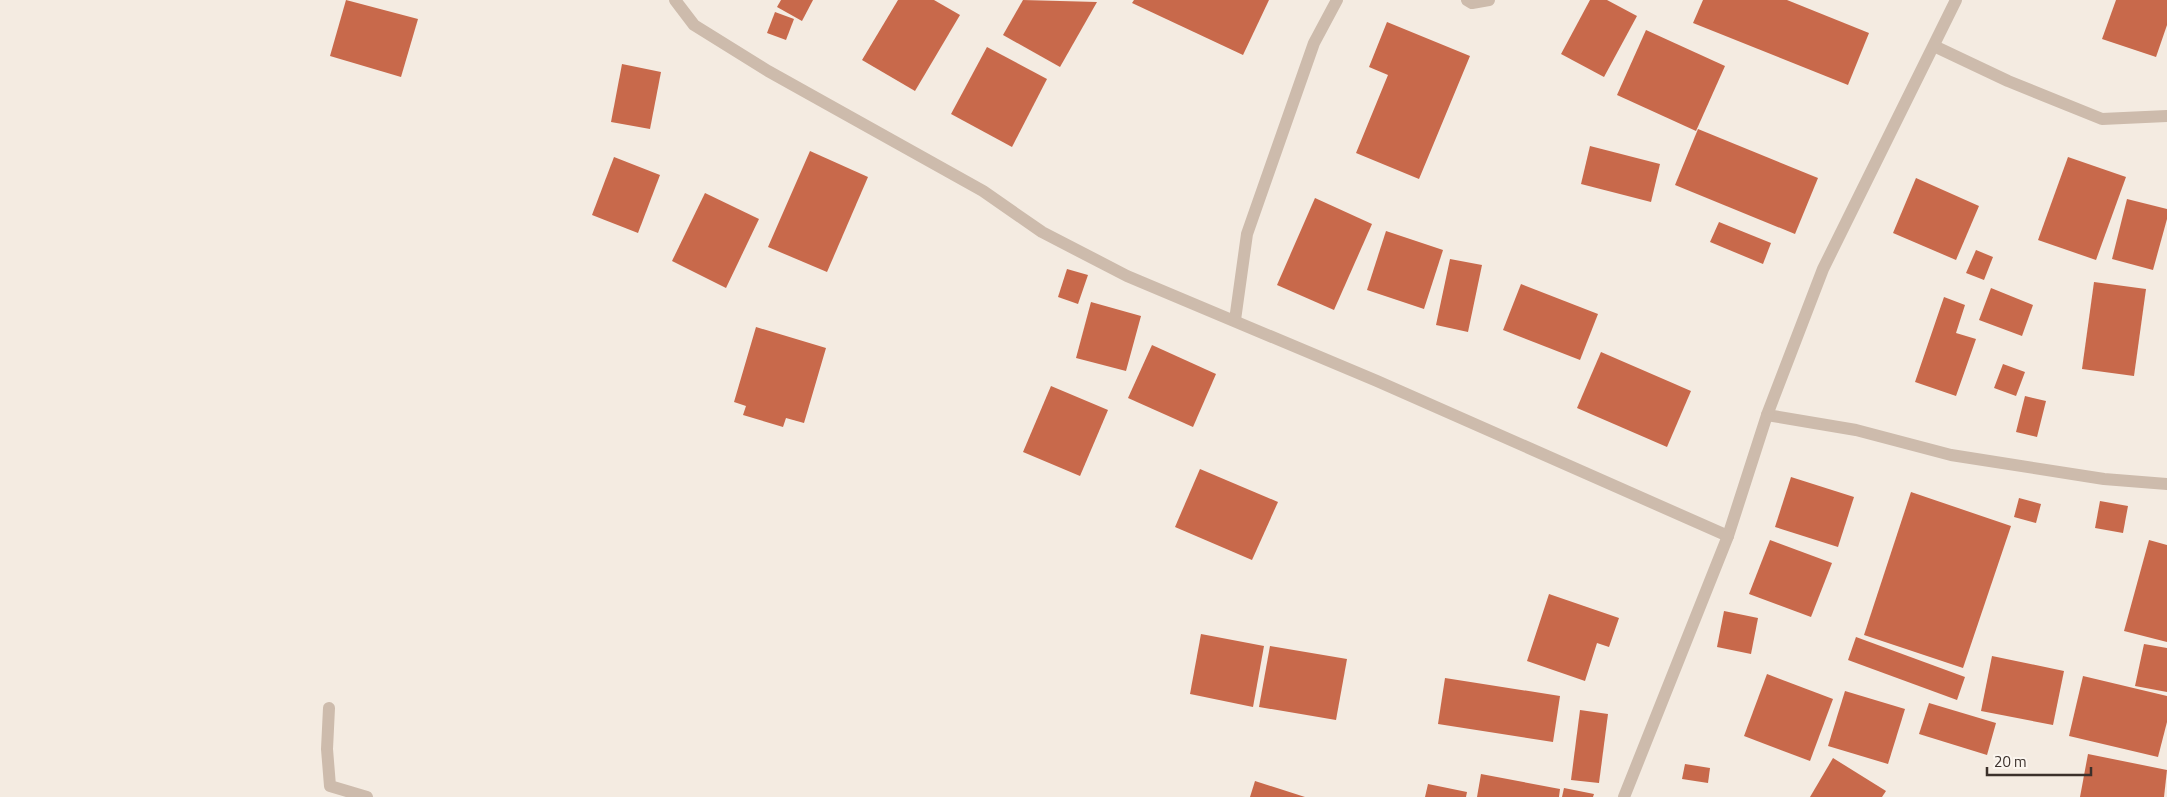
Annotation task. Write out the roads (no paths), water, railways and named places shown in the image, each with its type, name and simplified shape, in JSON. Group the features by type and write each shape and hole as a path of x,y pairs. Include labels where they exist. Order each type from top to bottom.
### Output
{"street":[{"path":"675,0 694,25 768,71 983,191 1042,232 1127,276 1235,320 1728,536"},
{"path":"1235,320 1246,234 1314,43 1338,0"},
{"path":"1467,0 1472,3 1489,0"},
{"path":"1624,797 1728,536 1767,415 1823,269 1956,0"},
{"path":"1934,46 2008,81 2102,119 2167,116"},
{"path":"1767,415 1856,430 1951,454 2104,479 2167,484"},
{"path":"328,708 327,749 330,786 367,797"}]}
